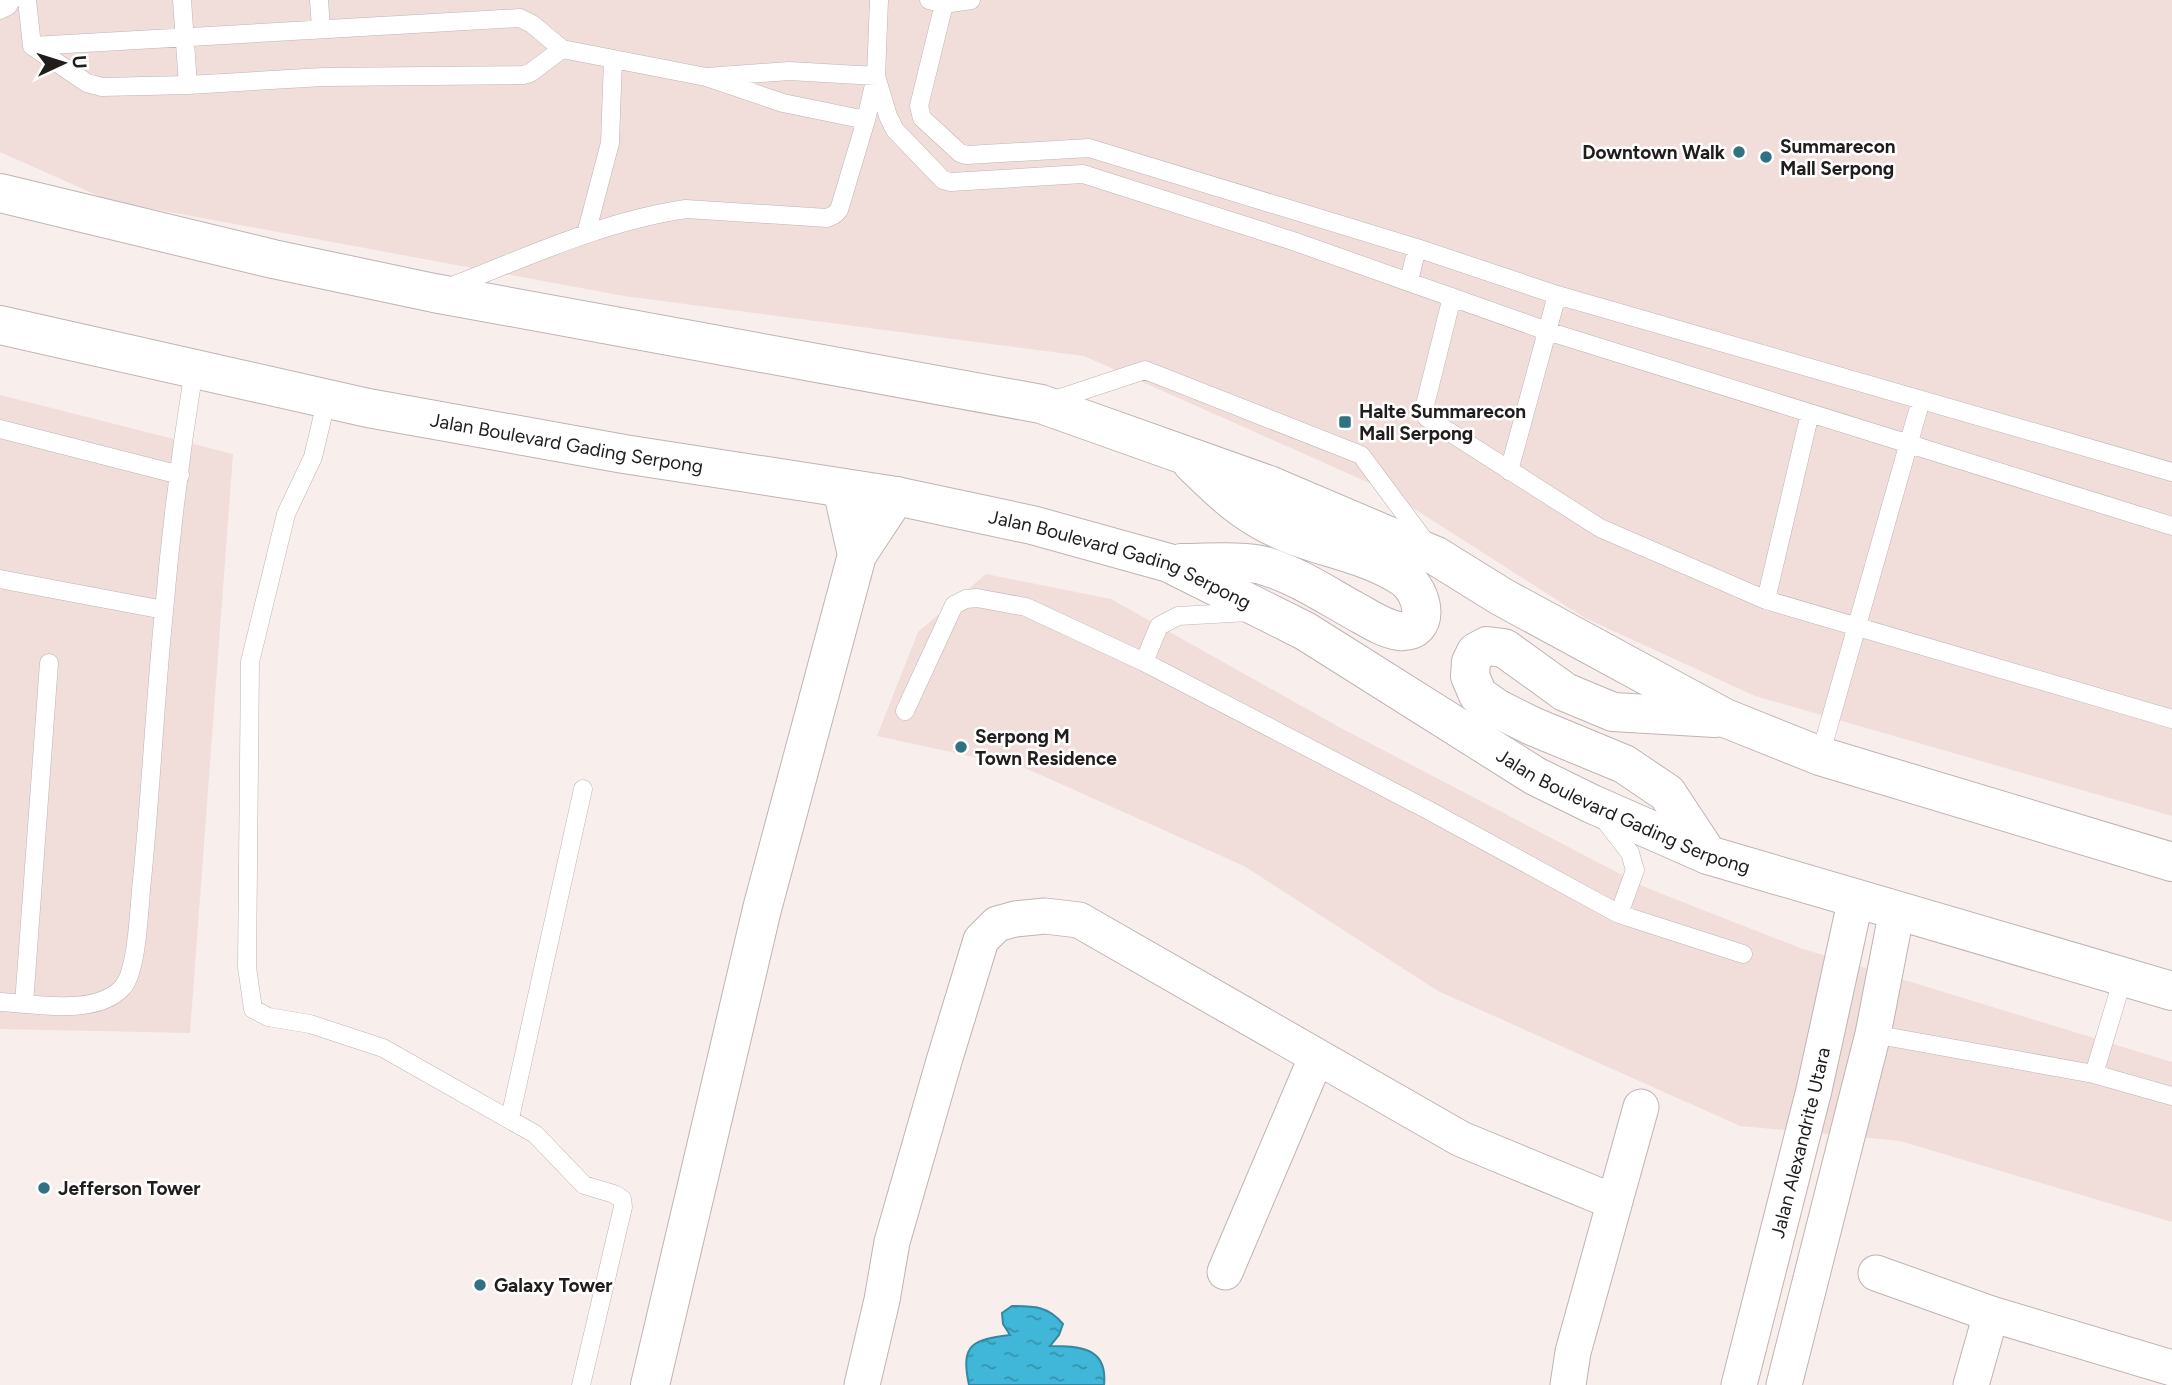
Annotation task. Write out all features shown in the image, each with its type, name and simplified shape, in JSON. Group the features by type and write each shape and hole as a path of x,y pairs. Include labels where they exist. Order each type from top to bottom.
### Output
{"main road":[{"path":"0,193 273,260 434,293 1041,404 1269,485 1436,556 1502,597 1725,718 1820,756 2172,862"},
{"name":"Jalan Boulevard Gading Serpong","path":"0,325 368,408 624,454 896,496 1031,525 1169,563 1305,631 1535,776 1591,804 1708,855 2172,991"},
{"path":"1169,563 1263,565 1302,581 1378,624 1398,631 1410,629 1420,620 1423,606 1418,593 1407,580 1380,564 1277,528 1239,507 1183,454"},
{"path":"842,488 857,555"},
{"path":"650,1385 762,909 857,555 896,496"},
{"path":"1708,855 1667,793 1624,764 1496,708 1478,695 1471,676 1471,662 1476,652 1487,646 1504,648 1565,692 1613,712 1725,718"}],"street":[{"name":"Jalan Alexandrite Utara","path":"1739,1385 1814,1090 1856,898"},
{"path":"1784,1385 1873,1034 1897,910"},
{"path":"862,1385 882,1300 892,1242 943,1061 981,940 997,924 1045,916 1079,920 1461,1139 1615,1202"},
{"path":"1224,1272 1316,1058"},
{"path":"1568,1385 1573,1352 1641,1107"},
{"path":"1876,1273 1991,1314 2172,1368"},
{"path":"1971,1385 1991,1314"}],"lane":[{"path":"0,10 8,6 11,0"},
{"path":"27,0 32,46"},
{"path":"182,0 188,85"},
{"path":"319,0 321,28"},
{"path":"434,293 586,234 654,214 687,209 827,218 839,210 866,120 876,76 879,0"},
{"path":"971,0 936,2 919,106 922,118 960,153 967,155 1089,148 1417,248 1557,295 2172,472"},
{"path":"32,46 520,18 532,24 562,49 706,77 783,103 866,120"},
{"path":"32,46 94,86 188,85 323,77 523,75 530,73 562,49"},
{"path":"586,234 610,143 613,59"},
{"path":"706,77 789,71 876,76"},
{"path":"876,76 895,130 943,180 951,182 1083,174 1409,281 1548,331 2172,526"},
{"path":"1083,174 1089,148"},
{"path":"1409,281 1417,248"},
{"path":"1509,471 1557,295"},
{"path":"1452,297 1424,412 1426,417 1600,528 1766,600 2172,719"},
{"path":"0,1002 77,1007 109,999 124,987 133,967 164,610 194,369"},
{"path":"1041,404 1145,370 1361,455 1436,556"},
{"path":"327,398 313,457 285,513 250,662 247,967 253,1009 268,1017 310,1024 383,1048 536,1134 584,1185 622,1199 623,1207 582,1385"},
{"path":"1820,756 1921,400"},
{"path":"1766,600 1810,413"},
{"path":"0,429 180,475"},
{"path":"0,579 164,610"},
{"path":"905,711 954,605 966,599 977,598 1026,607 1144,662 1428,810 1619,914 1743,954"},
{"path":"1144,662 1159,626 1178,616 1266,611"},
{"path":"24,1004 49,663"},
{"path":"510,1118 583,789"},
{"path":"1591,804 1630,853 1634,870 1619,914"},
{"path":"2094,1074 2123,978"},
{"path":"1873,1034 2094,1074 2172,1096"}],"shaded area":[{"path":"0,0 2172,0 2172,816 1755,696 1585,618 1385,490 1084,356 624,296 110,201 0,152"},
{"path":"0,395 233,454 190,1033 0,1029"},
{"path":"986,574 1111,599 1339,727 1647,888 1800,948 2172,1062 2172,1222 1900,1141 1740,1126 1438,991 1244,866 1025,768 877,736 918,632"}],"water":[{"path":"1012,1306 1040,1308 1057,1318 1063,1324 1059,1335 1050,1346 1081,1348 1096,1356 1104,1372 1104,1385 969,1385 966,1360 968,1352 978,1342 1010,1335 1003,1324 1002,1313"}],"place":[{"name":"Downtown Walk","path":"1739,152"},
{"name":"Summarecon Mall Serpong","path":"1766,157"},
{"name":"Halte Summarecon Mall Serpong","path":"1345,422"},
{"name":"Serpong M Town Residence","path":"961,747"},
{"name":"Jefferson Tower","path":"44,1188"},
{"name":"Galaxy Tower","path":"480,1285"}]}
